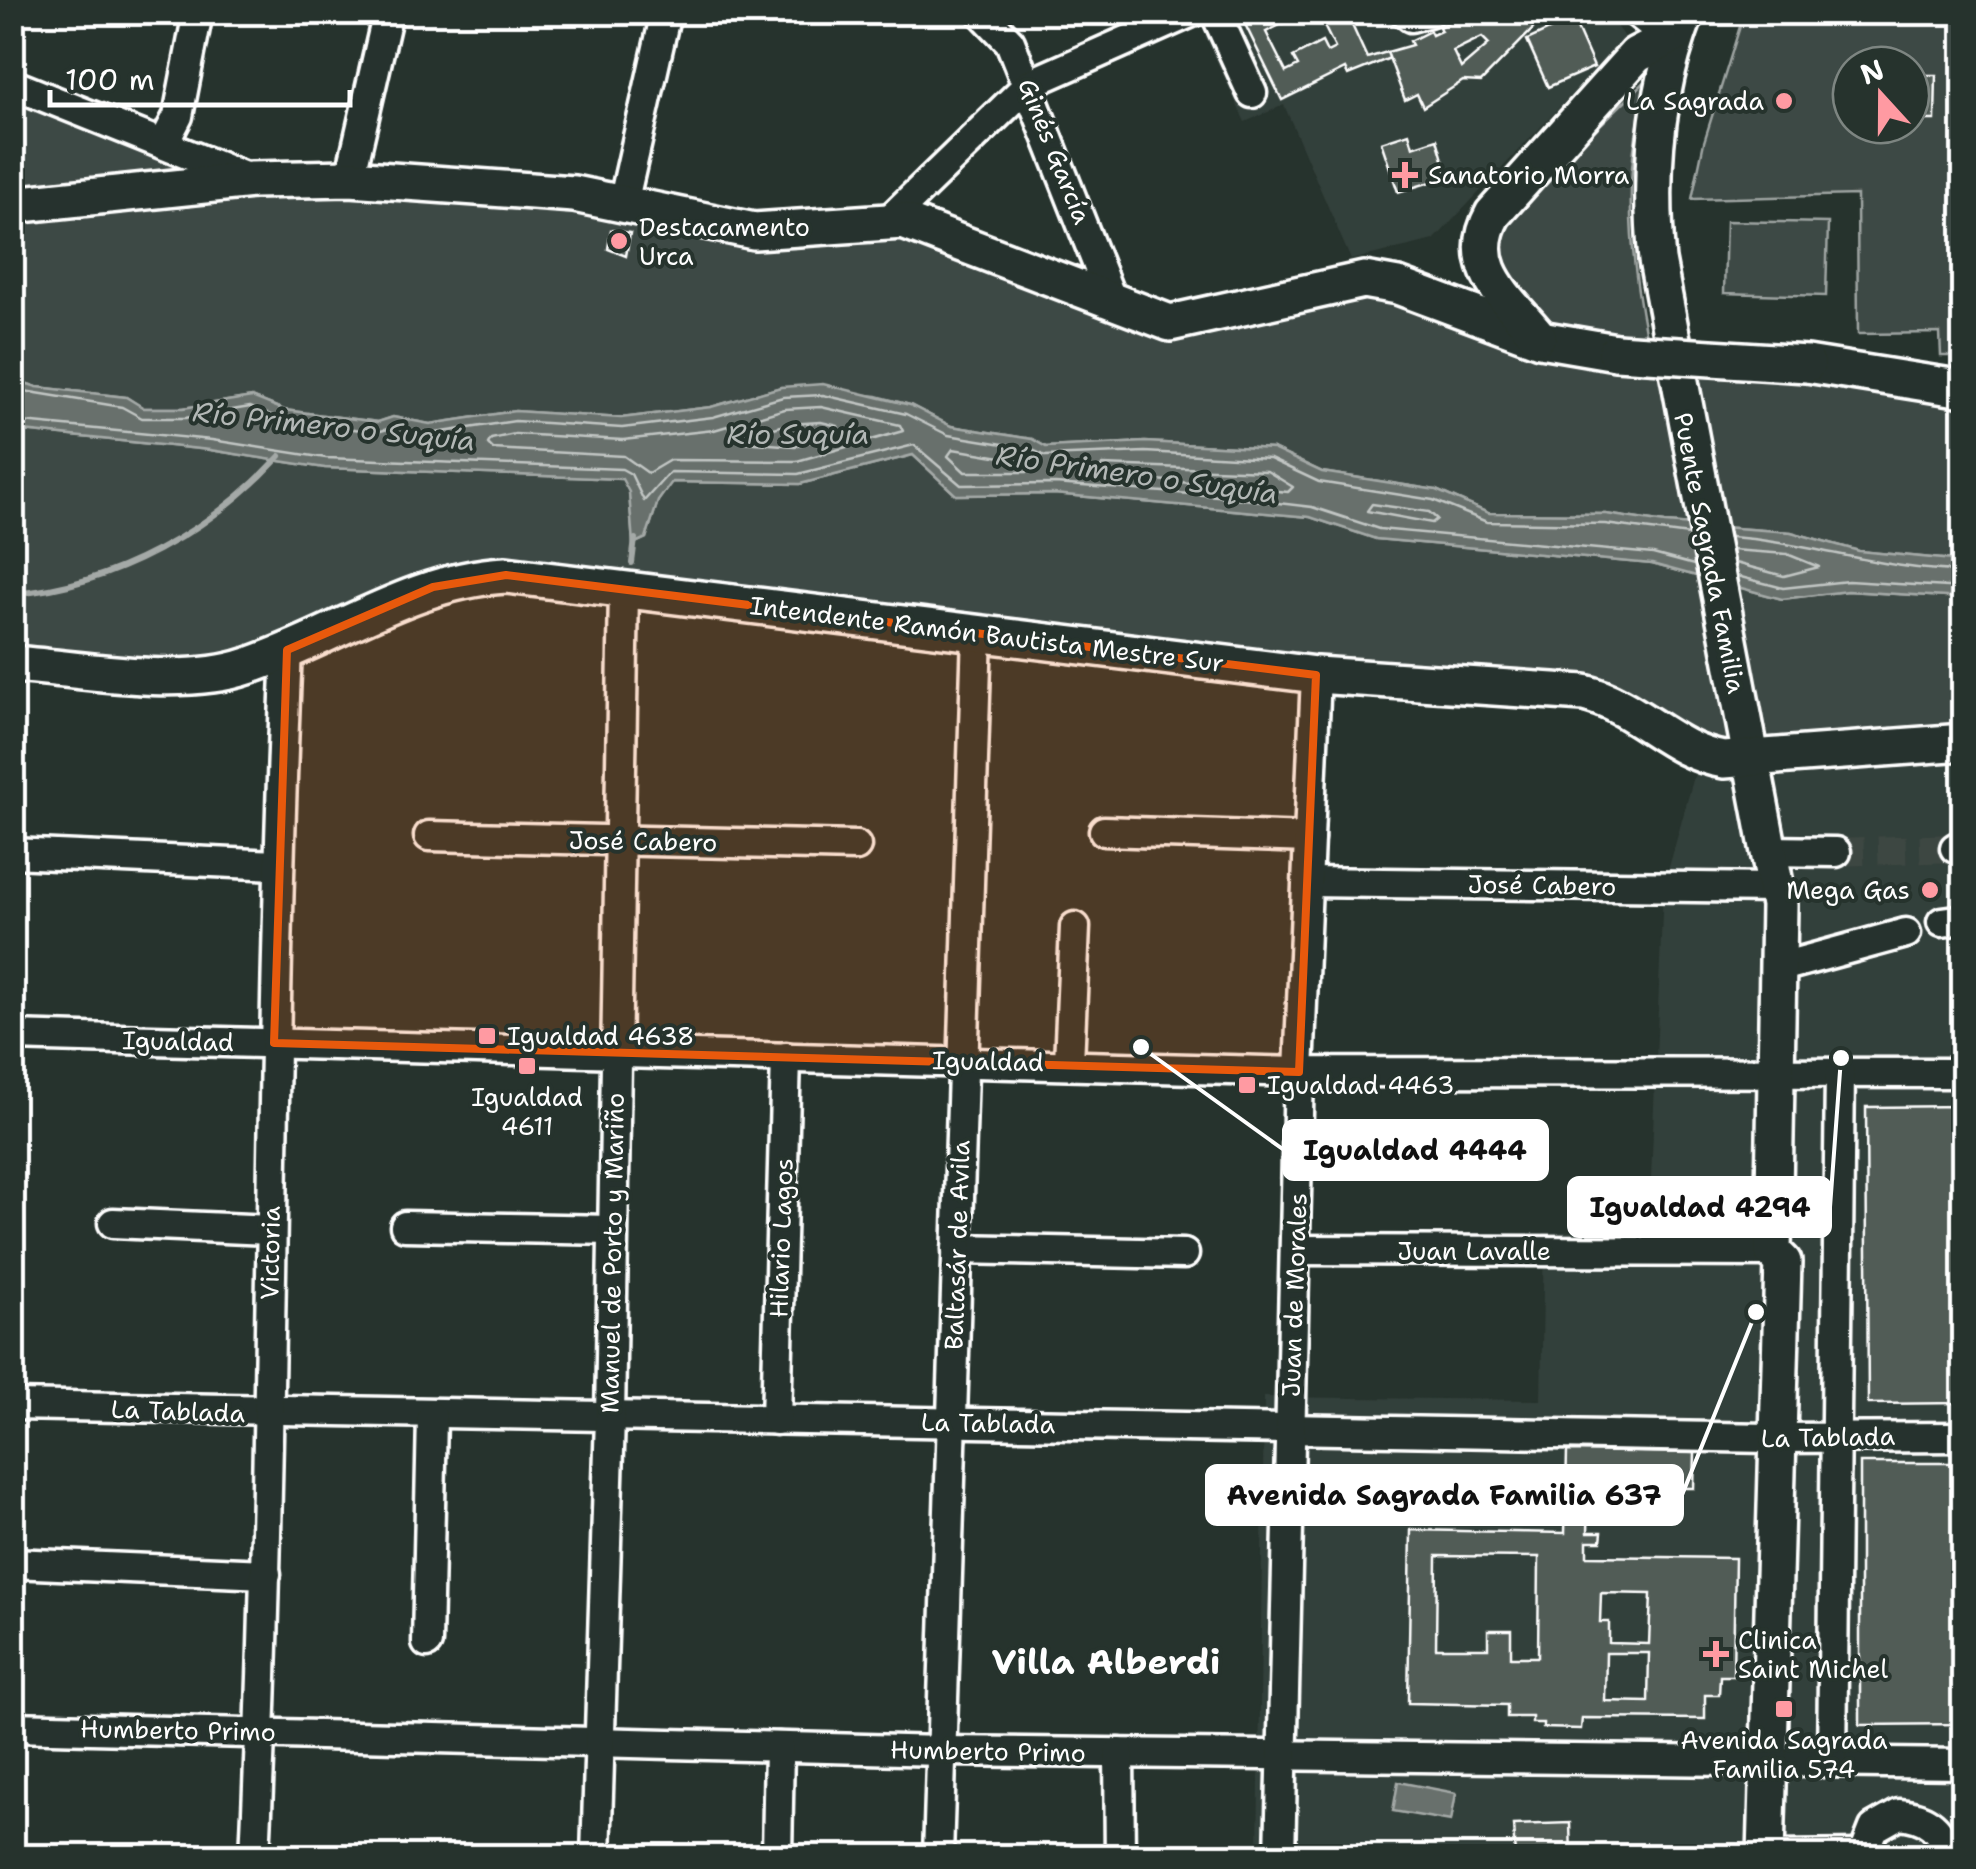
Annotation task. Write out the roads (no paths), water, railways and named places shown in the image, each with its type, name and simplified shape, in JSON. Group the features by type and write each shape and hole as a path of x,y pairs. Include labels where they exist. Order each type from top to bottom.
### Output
{"main road":[{"path":"1540,339 1494,282 1483,262 1483,233 1494,214 1636,55 1682,23"},
{"name":"Puente Sagrada Familia","path":"1682,23 1661,107 1652,191 1657,260 1775,888 1781,967 1773,1252 1783,1262 1769,1438 1760,1761"},
{"path":"12,205 252,180 350,178 574,194 754,231 890,220 921,224 1170,323 1364,280 1398,286 1540,339 1616,352 1807,364 1964,388"},
{"name":"Intendente Ramón Bautista Mestre Sur","path":"12,664 208,674 246,667 433,587 468,577 506,576 1316,674 1584,693 1607,698 1691,751 1724,760 1964,742"},
{"path":"1749,1856 1760,1761"},
{"path":"1760,1761 1766,1856"}],"street":[{"path":"164,143 178,116 198,12"},
{"path":"350,178 388,12"},
{"path":"623,204 666,12"},
{"name":"Ginés García","path":"981,12 1007,35 1112,301"},
{"path":"890,220 1028,84 1192,12"},
{"path":"1215,12 1252,94"},
{"path":"1405,12 1412,17 1429,12"},
{"path":"1636,12 1652,25 1682,23"},
{"path":"12,84 252,180"},
{"name":"Manuel de Porto y Mariño","path":"596,1856 610,1418 624,590"},
{"name":"Baltasár de Avila","path":"938,1856 977,634"},
{"name":"Victoria","path":"255,1856 266,1574 277,865 286,650"},
{"name":"Juan de Morales","path":"1280,1856 1299,1072 1316,674"},
{"path":"1104,832 1308,838"},
{"name":"José Cabero","path":"429,836 856,846"},
{"path":"1768,852 1836,852"},
{"path":"12,853 277,865"},
{"name":"José Cabero","path":"1308,882 1775,888"},
{"path":"1069,1062 1075,927"},
{"path":"1781,967 1906,933"},
{"name":"Igualdad","path":"12,1036 1069,1062 1299,1072 1964,1074"},
{"name":"Hilario Lagos","path":"776,1420 786,1057"},
{"path":"1832,1761 1840,1073"},
{"path":"114,1224 270,1230"},
{"path":"406,1226 612,1230"},
{"path":"957,1249 1184,1254"},
{"name":"Juan Lavalle","path":"1296,1250 1773,1252"},
{"name":"La Tablada","path":"12,1406 268,1414 1769,1438 1964,1437"},
{"path":"427,1643 432,1416"},
{"path":"12,1563 266,1574"},
{"name":"Humberto Primo","path":"12,1726 598,1744 1964,1764"},
{"path":"777,1856 778,1747"},
{"path":"1120,1753 1120,1856"},
{"path":"1777,1856 1863,1856 1874,1828 1899,1814 1928,1820 1938,1830 1947,1856"}],"water":[{"name":"Río Suquía","path":"12,379 37,387 126,397 144,408 183,408 252,397 284,410 378,422 393,417 430,424 515,411 621,418 711,407 781,387 823,384 910,405 951,426 1032,439 1046,447 1145,442 1273,449 1322,472 1436,490 1488,513 1606,514 1665,523 1791,532 1859,551 1963,561 1963,598 1847,591 1782,599 1652,564 1376,539 1310,517 1054,494 956,495 913,455 800,484 672,482 658,501 646,538 633,544 629,492 622,479 325,468 210,450 13,430"},
{"path":"1398,1782 1456,1793 1451,1821 1393,1811"}],"waterway":[{"path":"12,594 87,580 159,550 224,507 280,456"},
{"path":"632,563 635,539"}],"tunnel":[{"path":"1836,852 1955,848"}],"place":[{"name":"La Sagrada","path":"1784,101"},
{"name":"Sanatorio Morra","path":"1405,175"},
{"name":"Destacamento Urca","path":"619,241"},
{"name":"Mega Gas","path":"1930,890"},
{"name":"Igualdad 4638","path":"487,1036"},
{"name":"Igualdad 4444","path":"1141,1047"},
{"name":"Igualdad 4294","path":"1841,1058"},
{"name":"Igualdad 4611","path":"527,1066"},
{"name":"Igualdad 4463","path":"1247,1085"},
{"name":"Avenida Sagrada Familia 637","path":"1756,1312"},
{"name":"Clinica Saint Michel","path":"1716,1654"},
{"name":"Avenida Sagrada Familia 574","path":"1784,1709"}],"district":[{"name":"Villa Alberdi","path":"1106,1662"}],"water label":[{"name":"Río Primero o Suquía","path":"334,426"},
{"name":"Río Primero o Suquía","path":"1137,474"}]}
